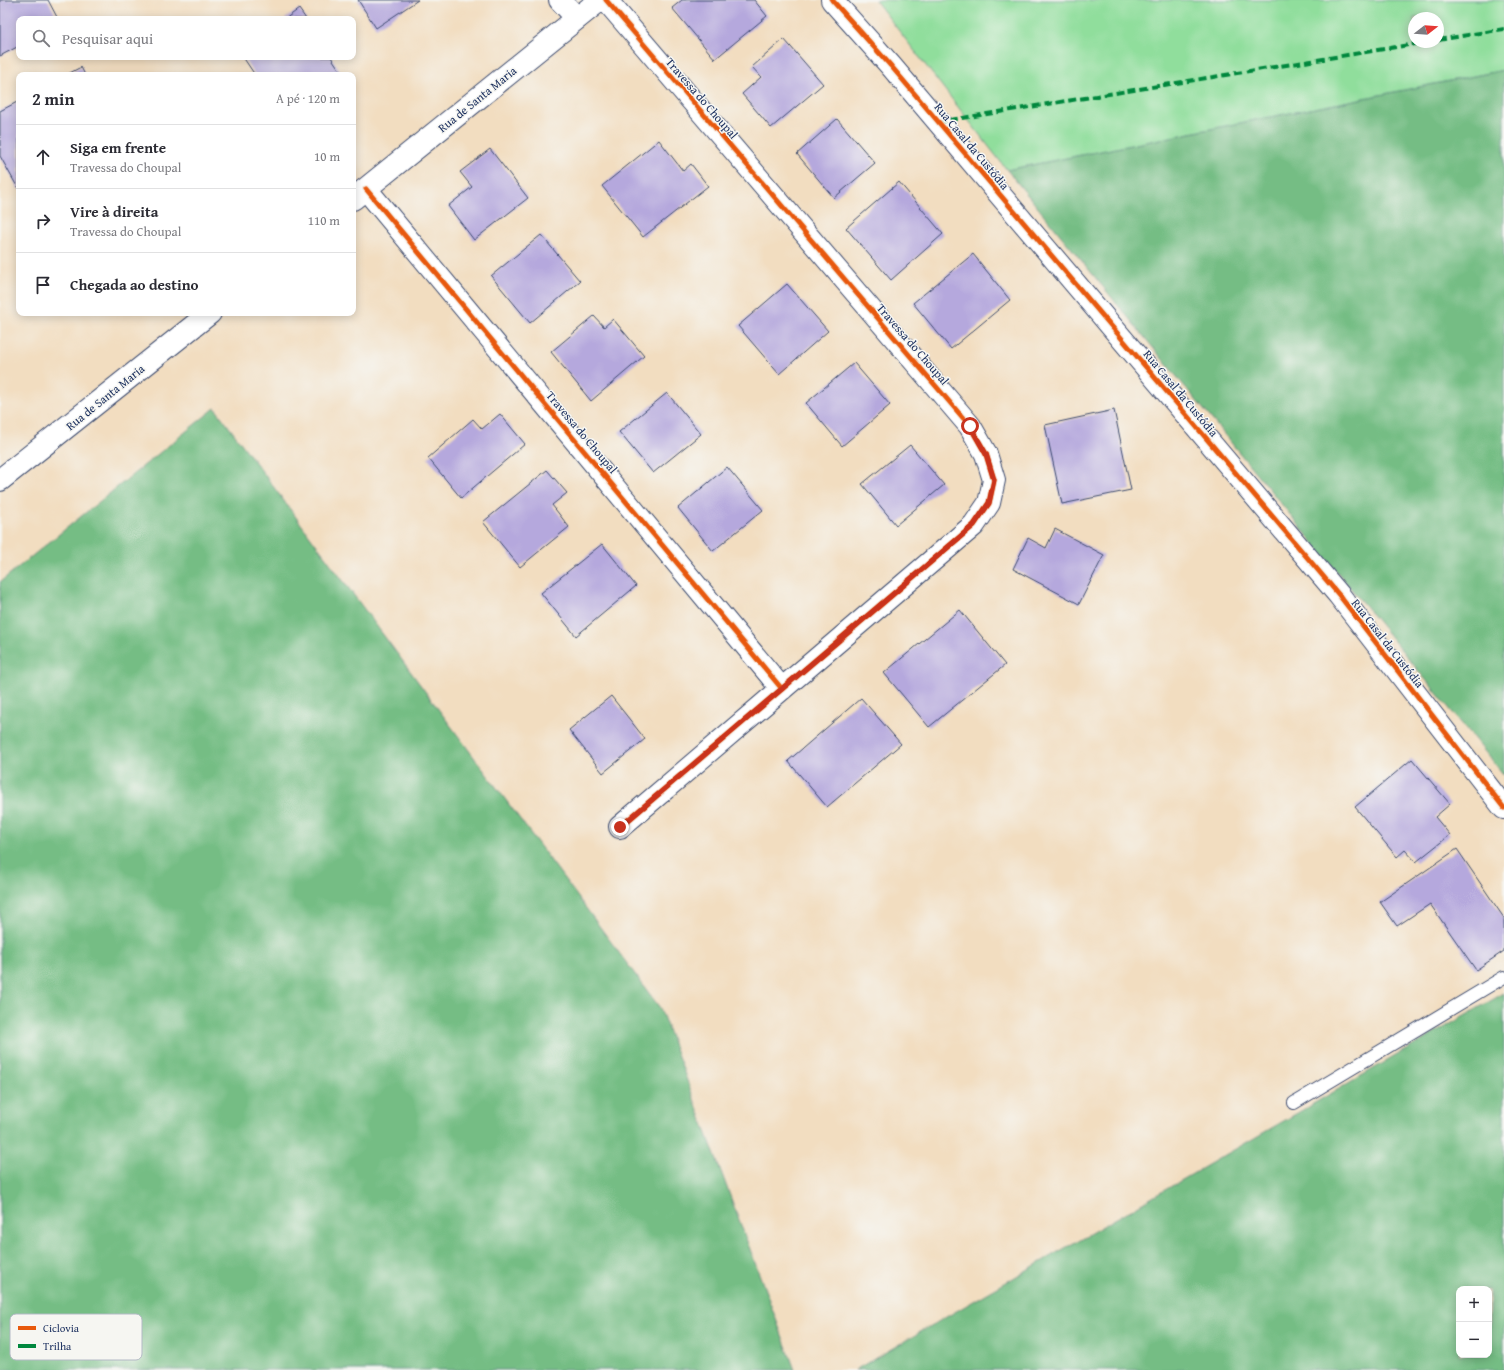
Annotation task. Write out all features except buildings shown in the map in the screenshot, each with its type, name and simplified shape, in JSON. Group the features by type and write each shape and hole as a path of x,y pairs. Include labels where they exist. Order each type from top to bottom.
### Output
{"street":[{"path":"560,0 577,18"},
{"name":"Rua de Santa Maria","path":"359,194 600,0"},
{"name":"Travessa do Choupal","path":"606,0 970,426 986,454 994,480 989,503 974,525 620,827"},
{"name":"Rua Casal da Custódia","path":"832,0 896,72 1338,595 1504,808"},
{"name":"Travessa do Choupal","path":"359,194 782,689"},
{"name":"Rua de Santa Maria","path":"0,480 206,316"}],"lane":[{"path":"1294,1103 1504,977"}],"green space":[{"path":"875,0 1504,0 1504,70 1007,170"},
{"path":"1504,70 1504,775 1007,170"},
{"path":"215,408 660,1008 795,1370 0,1370 0,582"},
{"path":"1504,993 1504,1370 855,1370"}],"marked path":[{"path":"1444,39 1504,29"},
{"path":"938,122 1408,45"}],"cycle path":[{"path":"606,0 970,426 986,454 994,480 989,503 974,525 620,827"},
{"path":"832,0 891,66 1339,595 1504,808"},
{"path":"366,189 782,689"}],"route":[{"path":"620,827 974,525 989,503 994,480 986,454 970,426"}]}
